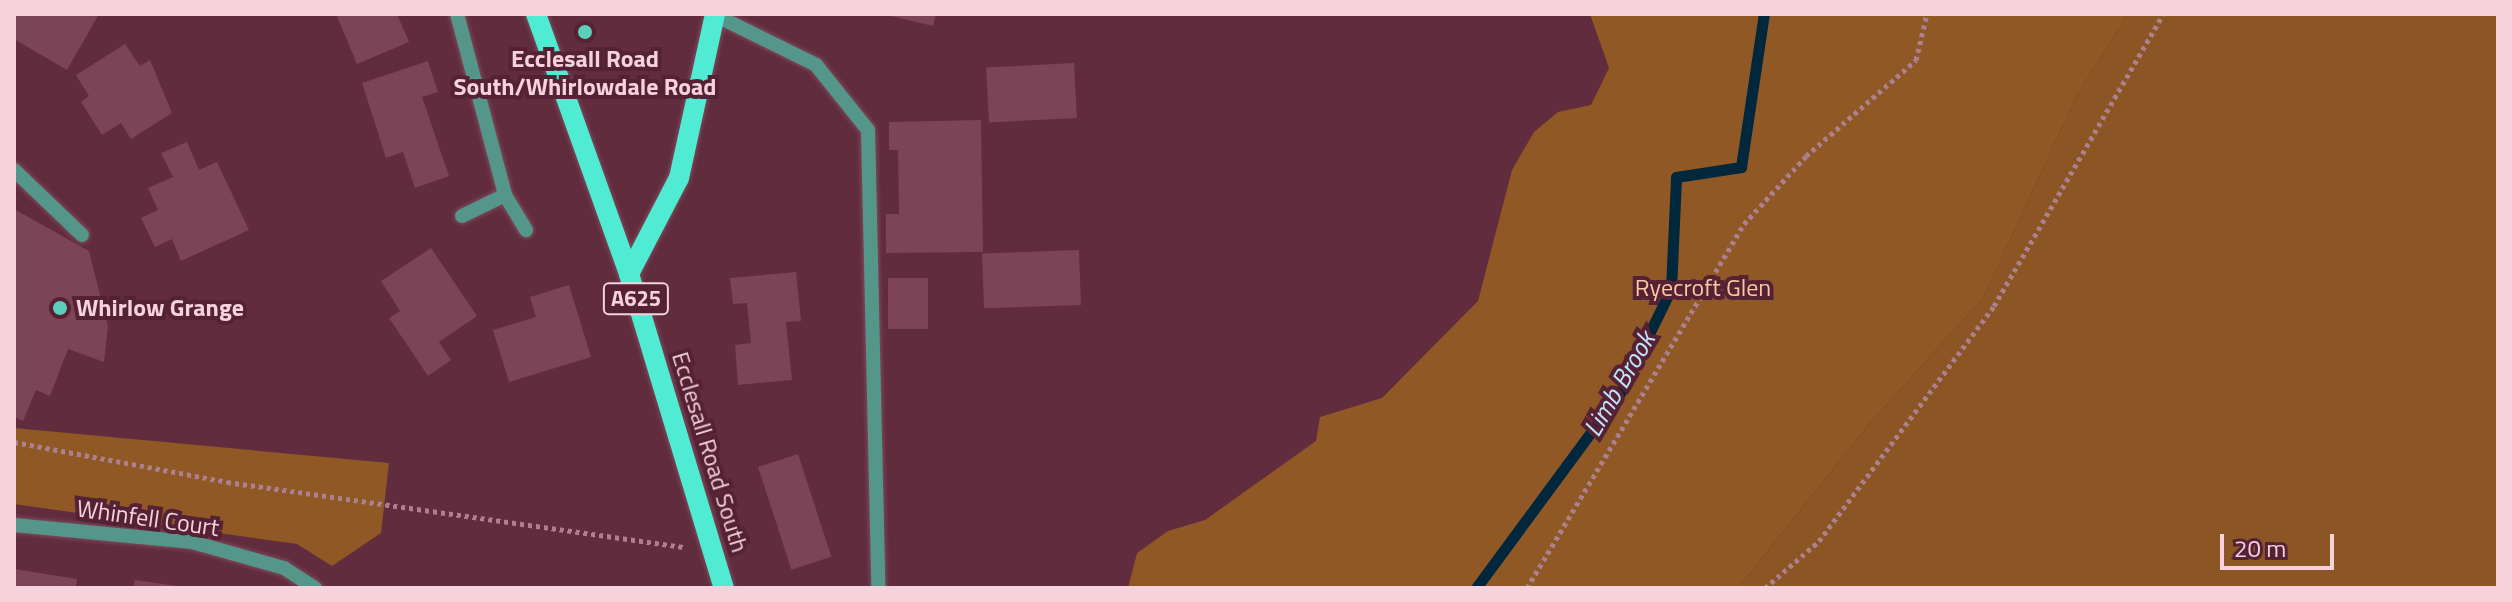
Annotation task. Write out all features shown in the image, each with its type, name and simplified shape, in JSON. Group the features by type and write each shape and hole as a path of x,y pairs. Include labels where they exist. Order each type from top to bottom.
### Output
{"main road":[{"name":"Ecclesall Road South","path":"536,14 629,274 724,588"},
{"path":"629,274 679,178 715,14"}],"street":[{"path":"457,14 505,195 526,230"},
{"path":"715,14 816,65 868,130 878,588"},
{"path":"14,170 82,235"},
{"path":"462,216 505,195"},
{"name":"Whinfell Court","path":"14,525 192,542 284,568 315,588"}],"path":[{"path":"1527,588 1744,224 1806,156 1916,60 1927,14"},
{"path":"1765,588 1819,541 1994,306 2163,14"},
{"path":"14,442 227,482 712,551"}],"shaded area":[{"path":"2128,14 2498,14 2498,588 1738,588 1869,424 1983,298 2077,95"}],"green space":[{"name":"Ryecroft Glen","path":"1590,14 2128,14 2077,95 1983,298 1869,424 1738,588 1128,588 1137,553 1168,531 1205,520 1316,441 1320,417 1382,398 1478,301 1512,170 1534,132 1558,112 1591,105 1609,68"},
{"path":"14,428 389,463 381,533 332,566 297,544 14,504"}],"building":[{"path":"14,14 99,14 67,70 14,39"},
{"path":"336,14 397,14 409,42 357,64"},
{"path":"883,14 936,14 933,26"},
{"path":"125,44 140,66 150,60 172,113 131,139 121,123 102,135 81,102 89,96 76,75"},
{"path":"428,61 438,92 422,97 449,176 415,188 403,152 386,158 362,83"},
{"path":"1074,63 1077,118 989,123 986,68"},
{"path":"981,120 983,252 886,253 886,214 899,214 898,150 889,150 889,122"},
{"path":"187,142 199,170 217,162 249,230 181,261 172,239 155,247 141,218 158,210 148,188 173,177 161,153"},
{"name":"Whirlow Grange","path":"14,209 89,251 108,326 104,362 68,349 50,396 36,390 23,421 14,417"},
{"path":"431,248 477,316 439,342 451,360 428,376 389,318 400,311 381,281"},
{"path":"1079,250 1081,305 984,308 982,253"},
{"path":"796,272 801,321 786,322 792,380 738,385 735,345 751,343 747,303 733,304 730,278"},
{"path":"888,278 928,278 928,329 888,329"},
{"path":"569,285 591,357 509,382 493,330 536,317 530,297"},
{"path":"798,454 831,557 791,570 758,467"},
{"path":"14,569 77,579 76,588 14,588"},
{"path":"135,580 177,586 177,588 133,588"}],"waterway":[{"name":"Limb Brook","path":"1476,588 1620,393 1671,289 1676,177 1741,167 1764,14"}],"place":[{"name":"Ecclesall Road South/Whirlowdale Road","path":"585,32"},
{"name":"Whirlow Grange","path":"60,308"}]}
